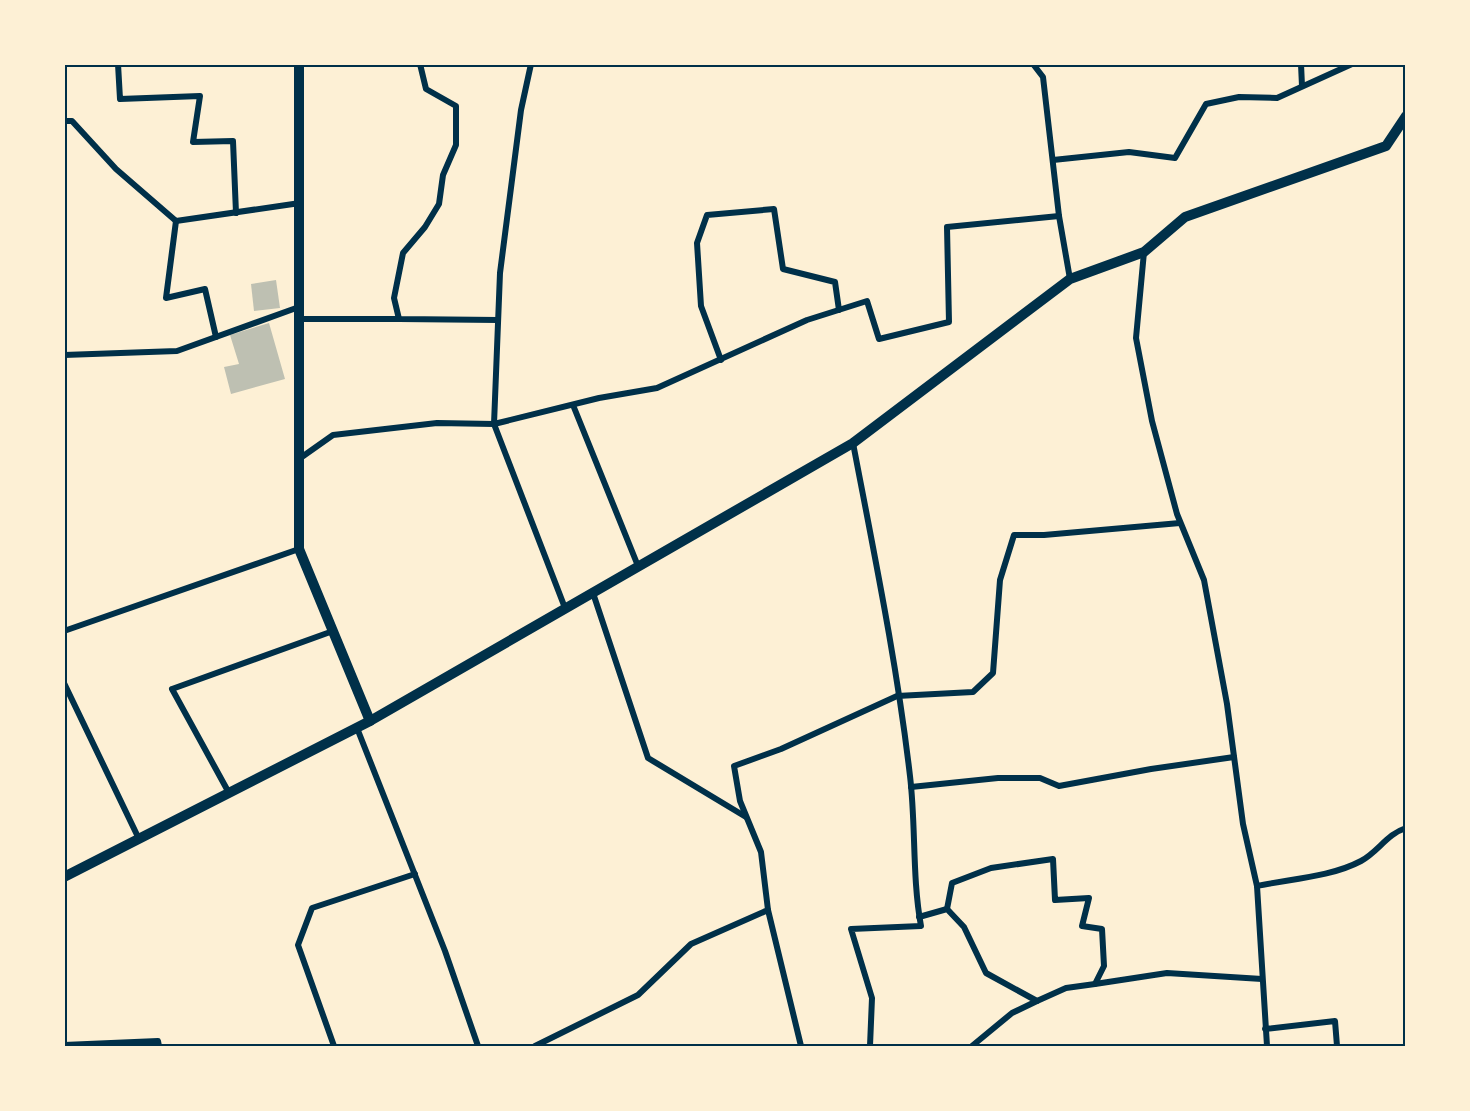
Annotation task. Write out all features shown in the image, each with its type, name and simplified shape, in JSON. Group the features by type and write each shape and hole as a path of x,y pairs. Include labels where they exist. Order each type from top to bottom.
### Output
{"street":[{"path":"118,64 120,99 200,96 193,142 232,141 236,213"},
{"path":"299,64 299,549 370,721"},
{"path":"399,319 394,298 403,253 425,227 439,204 443,176 456,145 456,106 426,89 420,64"},
{"path":"531,64 520,110 500,273 494,424 566,609"},
{"path":"1033,64 1043,78 1059,216 1070,279"},
{"path":"1301,64 1302,86"},
{"path":"1053,160 1129,152 1175,158 1206,104 1239,97 1277,98 1352,64"},
{"path":"64,877 370,721 853,443 1070,279 1144,252 1185,217 1386,146 1406,116"},
{"path":"64,122 72,121 116,169 176,221 300,203"},
{"path":"721,360 701,306 697,243 707,216 774,209 783,269 835,282 839,310"},
{"path":"299,459 333,435 437,423 494,424 657,388 807,320 867,301 879,339 949,322 947,227 1059,216"},
{"path":"176,221 166,298 205,289 216,337"},
{"path":"1144,252 1136,338 1152,422 1180,523 1204,580 1234,757 1243,825 1257,886 1267,1047"},
{"path":"64,355 177,351 299,306"},
{"path":"299,319 498,320"},
{"path":"573,405 638,566"},
{"path":"853,443 878,573 911,787 921,926 851,929 872,998 870,1047"},
{"path":"801,1047 768,910 761,852 740,801 734,766 781,749 897,696 973,692 993,673 1000,580 1014,535 1044,536 1180,523"},
{"path":"64,631 299,549"},
{"path":"593,592 648,758 746,817"},
{"path":"229,793 172,689 333,631"},
{"path":"64,683 139,839"},
{"path":"357,728 415,874 478,1047"},
{"path":"911,787 998,778 1040,778 1059,786 1234,757"},
{"path":"1257,886 1333,871 1362,861 1395,831 1406,828"},
{"path":"947,909 952,883 991,868 1053,859 1055,900 1089,898 1082,926 1102,929 1104,966 1095,984"},
{"path":"334,1047 298,945 312,908 415,874"},
{"path":"919,917 947,909"},
{"path":"947,909 964,927 986,974 1037,1001"},
{"path":"535,1047 638,994 691,944 768,910"},
{"path":"972,1047 1012,1013 1066,988 1167,973 1262,979"},
{"path":"1265,1029 1335,1021 1337,1047"},
{"path":"64,1046 158,1041 159,1047"}],"building":[{"path":"276,280 280,308 254,311 251,284"},
{"path":"269,323 285,379 231,394 224,367 239,364 230,335"}]}
